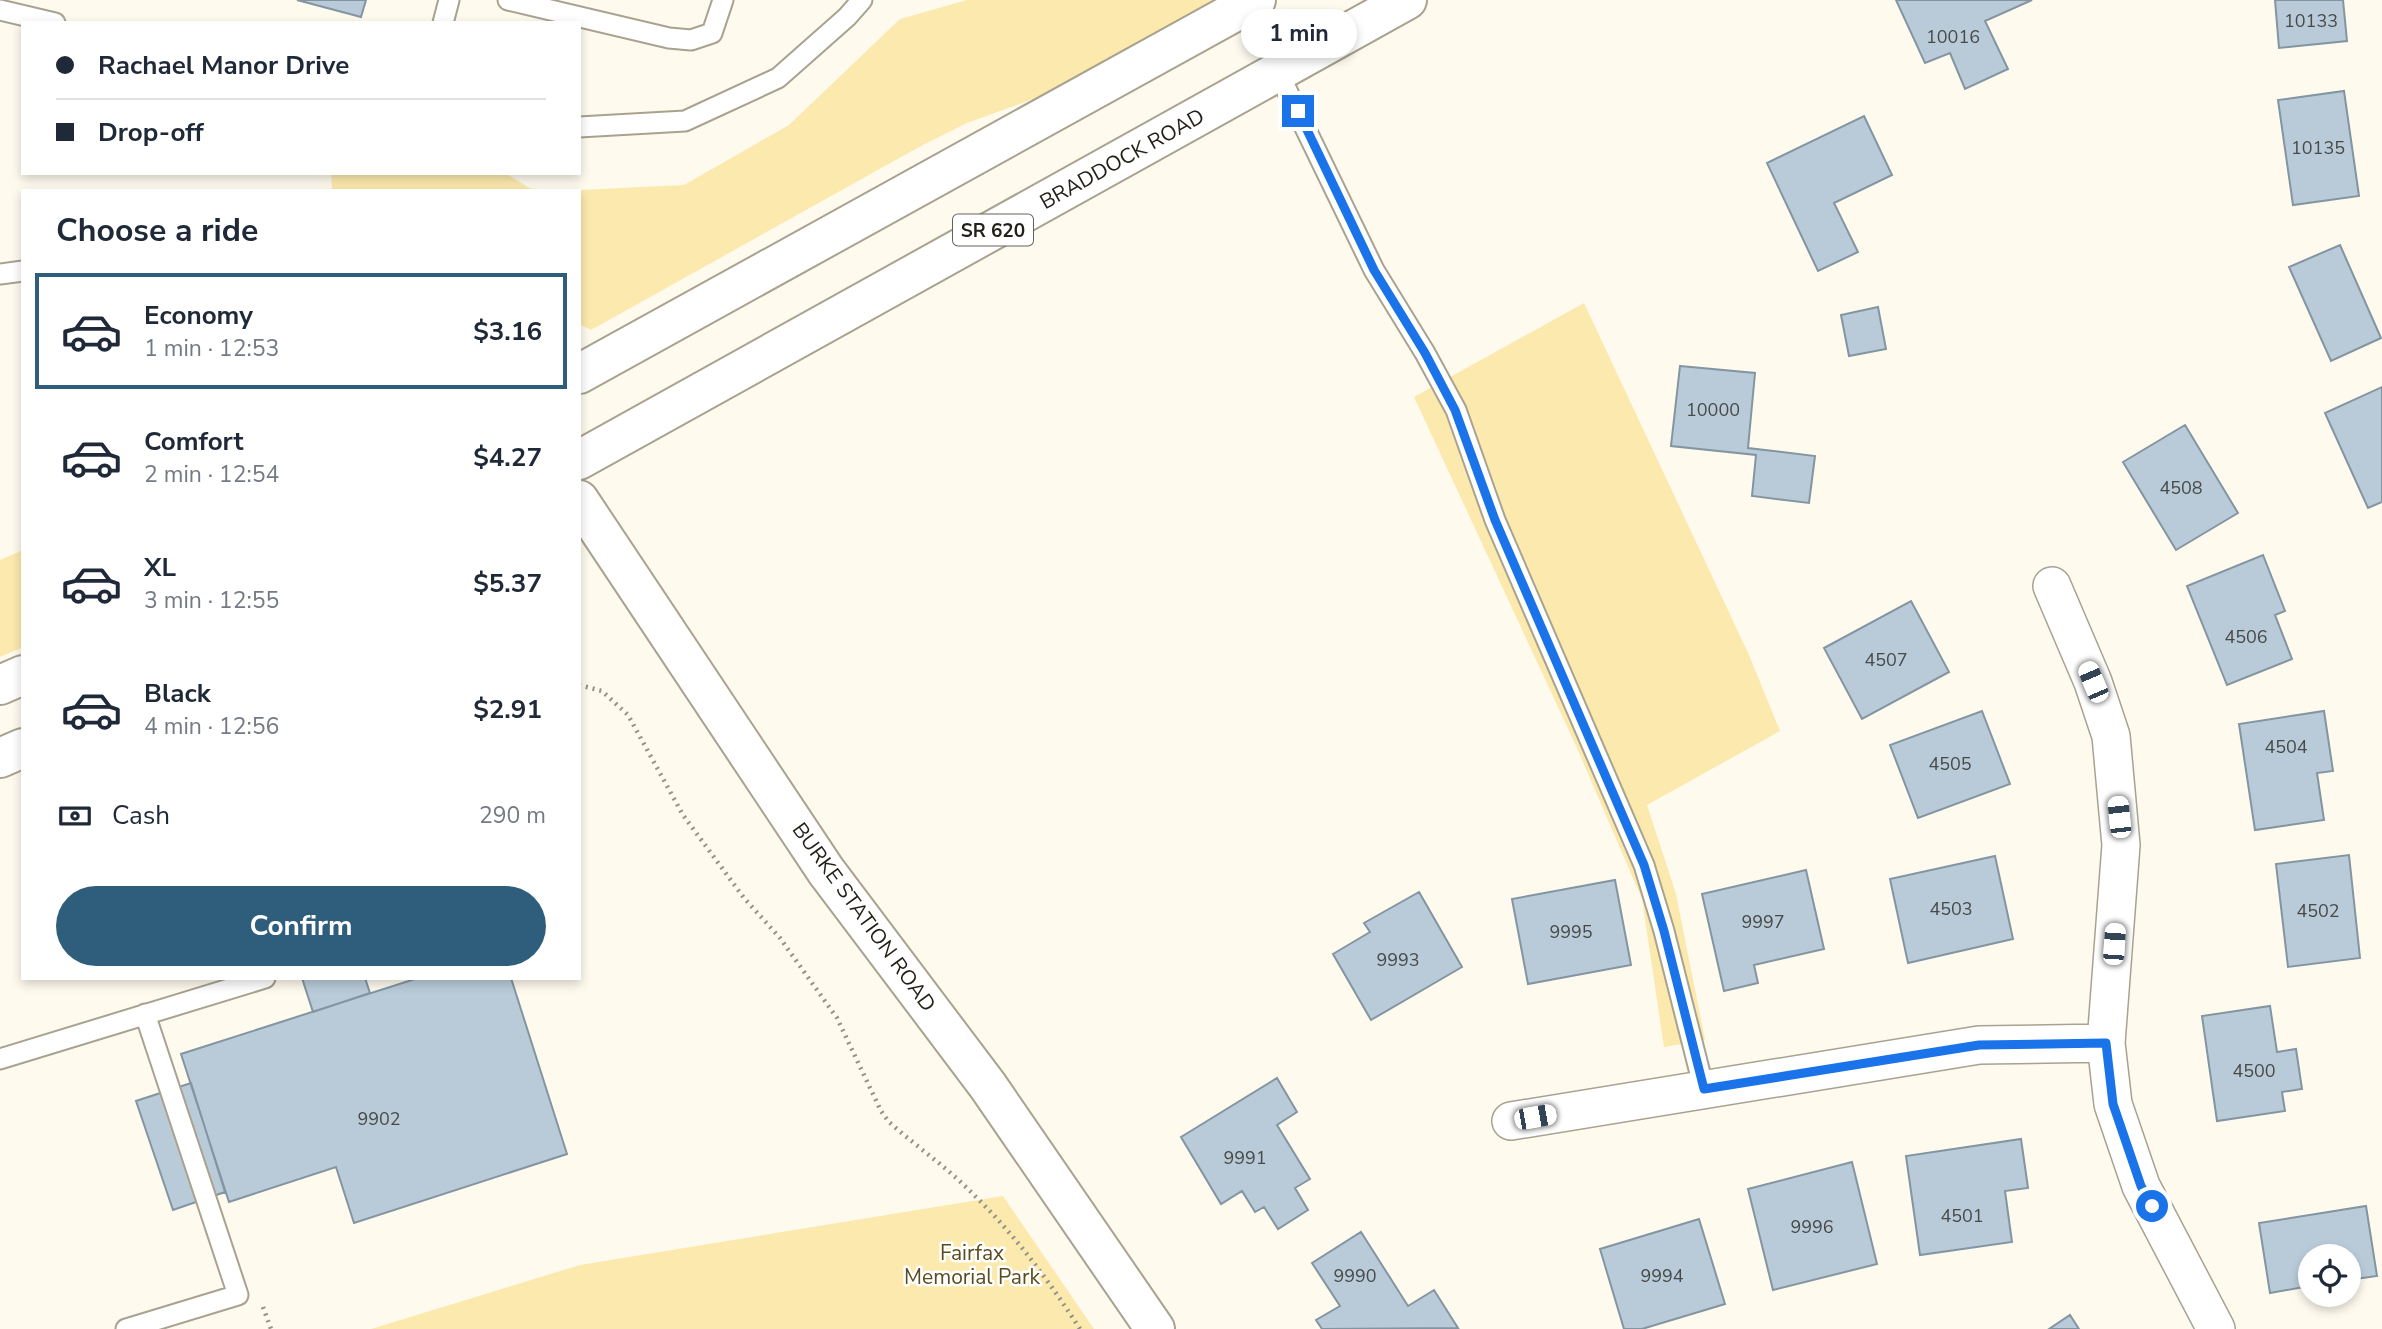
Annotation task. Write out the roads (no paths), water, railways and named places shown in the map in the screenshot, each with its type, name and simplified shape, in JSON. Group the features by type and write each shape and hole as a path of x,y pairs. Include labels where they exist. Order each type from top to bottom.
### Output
{"main road":[{"path":"581,373 1256,0"},
{"name":"BRADDOCK ROAD","path":"581,459 1407,0"},
{"name":"BURKE STATION ROAD","path":"581,503 826,871 988,1086 1156,1329"},
{"path":"0,685 21,676"},
{"path":"0,758 21,749"}],"street":[{"path":"2052,586 2093,682 2111,736 2122,845 2106,1043 2113,1104 2141,1186 2216,1329"},
{"path":"1511,1121 1979,1045 2106,1043"}],"lane":[{"path":"444,21 449,0"},
{"path":"509,0 668,38 691,40 712,33 723,0"},
{"path":"581,127 685,121 697,116 778,78 847,17 862,0"},
{"path":"0,10 47,21"},
{"path":"1278,72 1374,270 1425,353 1455,410 1495,520 1644,865 1664,931 1704,1089"},
{"path":"0,274 21,271"},
{"path":"0,1059 258,980"},
{"path":"126,1329 238,1295 145,1014"}],"park label":[{"name":"Fairfax Memorial Park","path":"972,1265"}]}
